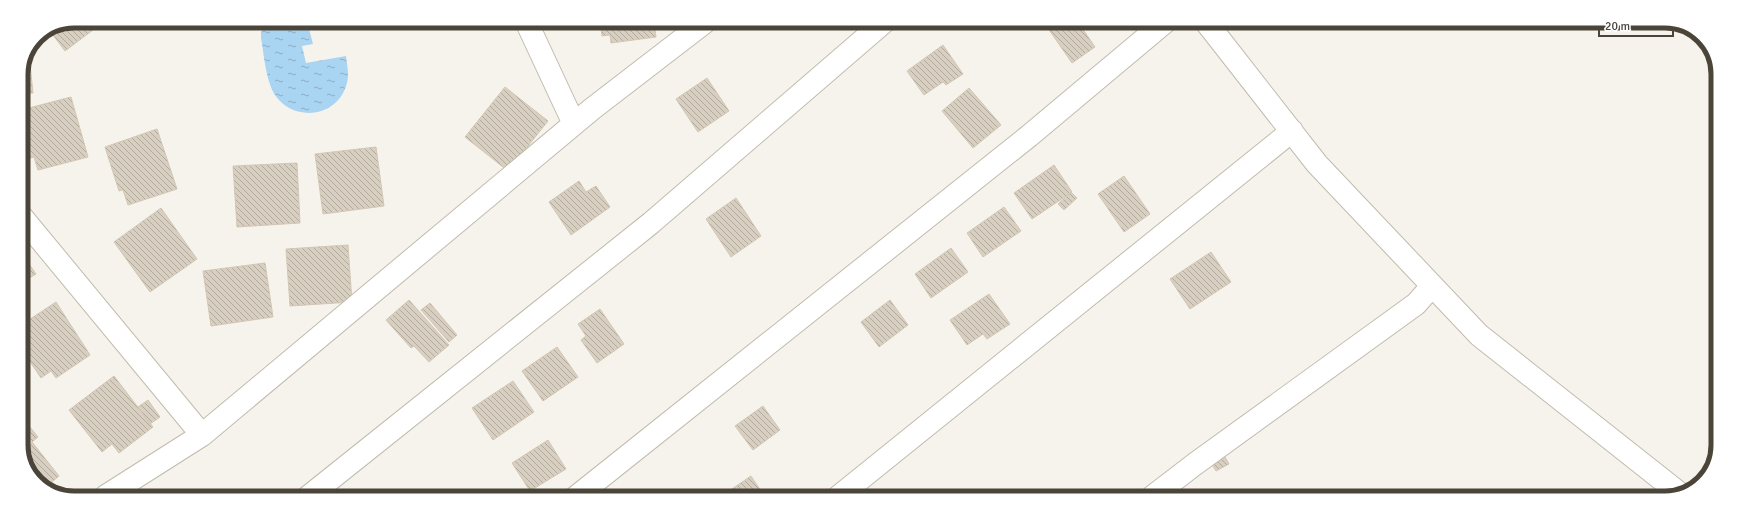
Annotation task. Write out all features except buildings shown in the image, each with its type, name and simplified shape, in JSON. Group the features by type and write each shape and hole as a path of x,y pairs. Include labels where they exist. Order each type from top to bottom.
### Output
{"street":[{"path":"529,28 574,124"},
{"path":"114,491 202,435 574,124 697,28"},
{"path":"314,491 652,223 877,28"},
{"path":"584,491 1022,141 1158,28"},
{"path":"1211,28 1318,164 1479,335 1675,490"},
{"path":"845,491 1292,131"},
{"path":"28,224 202,435"},
{"path":"1160,491 1416,304 1432,286"}],"water":[{"path":"262,28 309,28 313,44 302,46 306,63 346,56 348,78 341,97 333,105 314,113 292,109 283,104 275,95 269,83 264,60 261,32"}]}
